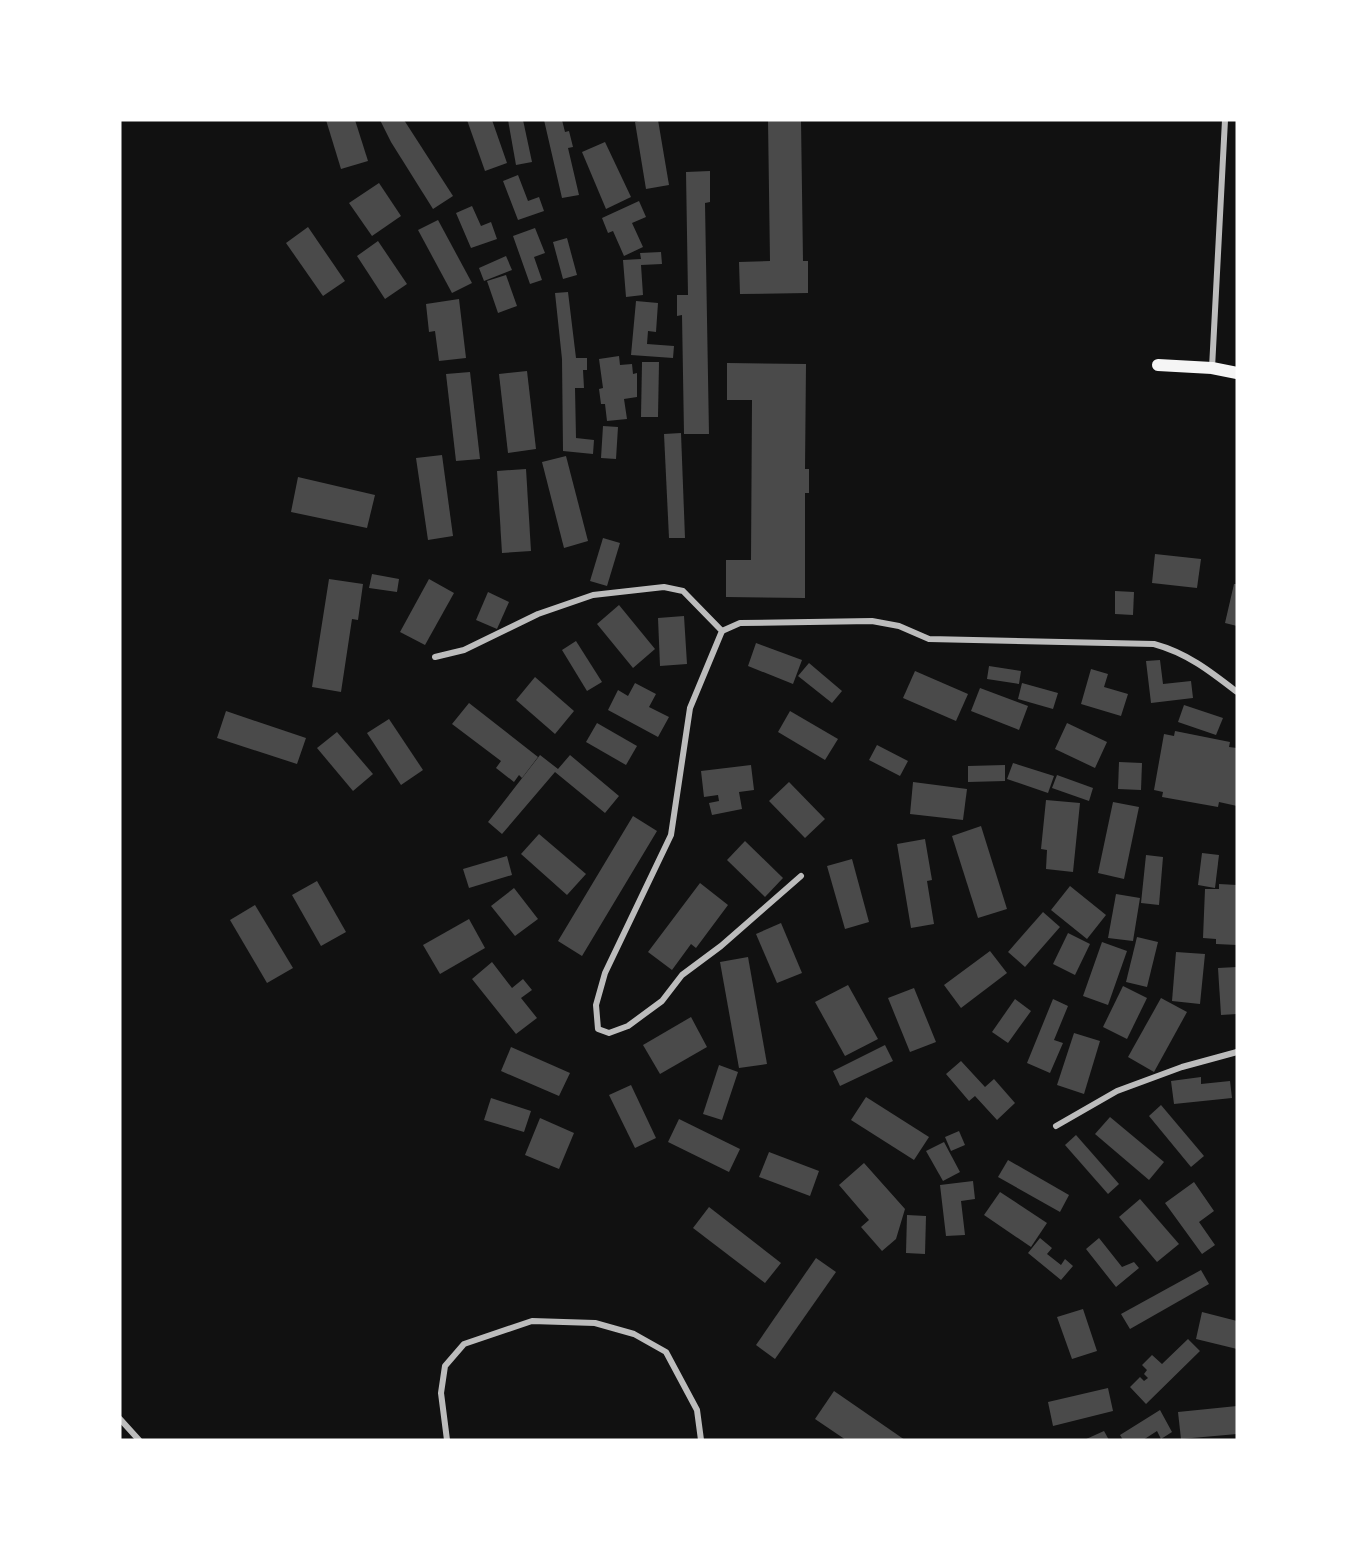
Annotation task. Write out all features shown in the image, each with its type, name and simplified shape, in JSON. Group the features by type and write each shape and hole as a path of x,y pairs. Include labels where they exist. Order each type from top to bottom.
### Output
{"main road":[{"path":"1158,365 1212,368 1237,373"}],"street":[{"path":"1212,368 1225,120"},
{"path":"435,657 464,650 538,614 593,595 664,587 683,591 722,631"},
{"path":"801,876 721,946 682,975 662,1002 628,1026 609,1033 598,1029 596,1005 605,973 671,835 690,708 722,631 740,623 872,621 899,626 929,639 1154,644 1177,650 1195,659 1237,692"},
{"path":"1056,1126 1117,1091 1182,1067 1237,1052"},
{"path":"447,1440 441,1394 445,1366 464,1344 532,1322 595,1323 634,1334 666,1352 697,1410 701,1440"},
{"path":"120,1419 138,1440"}],"building":[{"path":"326,120 355,120 368,161 341,169"},
{"path":"380,120 404,120 453,196 433,209 391,142"},
{"path":"467,120 492,120 507,163 485,171"},
{"path":"508,120 523,120 532,162 516,165"},
{"path":"544,120 562,120 565,132 569,131 573,147 568,148 579,195 562,198"},
{"path":"658,120 669,185 646,189 635,122"},
{"path":"768,120 801,120 803,261 808,261 808,293 740,294 739,262 770,261"},
{"path":"605,142 631,197 606,209 582,152"},
{"path":"710,171 710,202 705,203 709,434 684,434 682,315 677,316 677,295 688,295 686,172"},
{"path":"518,175 528,201 539,197 544,211 518,220 503,181"},
{"path":"379,183 401,216 372,236 349,203"},
{"path":"639,201 646,217 632,223 643,247 624,256 613,231 608,233 602,218"},
{"path":"472,206 481,226 491,222 497,239 471,248 456,213"},
{"path":"438,220 472,283 452,293 418,230"},
{"path":"308,227 345,281 323,296 286,243"},
{"path":"535,228 545,253 534,257 542,280 530,284 513,236"},
{"path":"567,238 577,275 563,279 553,242"},
{"path":"378,241 407,284 385,299 357,256"},
{"path":"661,252 662,264 641,265 643,295 626,297 623,260 641,259 640,253"},
{"path":"506,256 512,270 484,281 479,268"},
{"path":"506,275 517,306 498,313 487,281"},
{"path":"568,292 576,358 587,358 587,370 583,370 584,388 575,388 576,438 594,440 593,454 563,451 562,359 555,293"},
{"path":"459,299 466,358 439,361 435,331 429,332 426,304"},
{"path":"636,301 658,303 656,332 648,331 647,344 674,346 673,358 631,355"},
{"path":"619,356 620,365 632,364 633,374 637,373 637,397 624,399 627,419 607,421 605,404 601,404 599,389 603,388 599,359"},
{"path":"642,362 659,362 658,417 641,417"},
{"path":"727,363 806,364 805,469 809,469 809,493 805,493 805,598 726,597 726,560 751,560 752,400 727,400"},
{"path":"527,371 536,449 508,453 499,374"},
{"path":"470,372 480,459 456,461 446,374"},
{"path":"603,426 618,427 616,459 601,458"},
{"path":"681,433 685,538 669,538 664,434"},
{"path":"442,455 453,536 428,540 416,458"},
{"path":"566,456 588,541 564,548 542,462"},
{"path":"526,469 531,551 502,553 497,471"},
{"path":"298,477 375,495 367,528 291,512"},
{"path":"603,538 620,543 607,586 590,581"},
{"path":"1155,554 1201,559 1197,588 1152,583"},
{"path":"372,574 399,579 397,592 369,588"},
{"path":"329,579 363,584 358,620 352,619 341,692 312,687"},
{"path":"429,579 454,593 425,645 400,632"},
{"path":"1234,584 1237,584 1237,626 1225,623"},
{"path":"1115,591 1134,592 1133,615 1115,614"},
{"path":"488,592 509,602 497,629 476,620"},
{"path":"619,605 655,649 633,668 597,624"},
{"path":"684,616 687,664 660,666 658,618"},
{"path":"576,641 602,682 587,691 562,650"},
{"path":"756,643 802,660 793,684 748,666"},
{"path":"1160,660 1163,684 1191,681 1193,698 1151,703 1146,661"},
{"path":"809,663 842,691 832,703 798,676"},
{"path":"989,666 1021,671 1019,684 987,679"},
{"path":"1091,669 1108,674 1104,687 1128,694 1121,716 1081,704"},
{"path":"915,671 968,694 956,721 903,698"},
{"path":"535,677 574,711 555,734 516,700"},
{"path":"635,683 656,694 649,707 669,717 658,737 608,710 618,690 628,696"},
{"path":"1022,683 1058,693 1053,709 1018,699"},
{"path":"980,688 1028,706 1019,730 971,711"},
{"path":"469,703 538,757 522,778 519,775 514,782 496,768 501,761 452,724"},
{"path":"1184,705 1223,718 1216,735 1178,722"},
{"path":"226,711 306,738 297,764 217,738"},
{"path":"790,711 838,739 825,760 778,732"},
{"path":"389,719 423,770 401,785 367,733"},
{"path":"597,723 637,746 626,765 586,742"},
{"path":"1067,723 1107,742 1095,768 1055,749"},
{"path":"1175,731 1230,742 1229,747 1237,748 1237,806 1219,802 1218,807 1162,797 1163,792 1154,790 1164,734 1174,736"},
{"path":"337,732 373,774 353,791 317,748"},
{"path":"877,745 908,761 900,776 869,760"},
{"path":"540,755 558,769 570,755 619,796 605,813 555,772 502,834 488,822"},
{"path":"1119,762 1142,763 1141,790 1118,789"},
{"path":"1013,763 1054,776 1048,793 1007,779"},
{"path":"751,765 754,790 739,792 742,809 712,815 709,803 719,801 718,795 704,797 701,771"},
{"path":"1005,765 1005,781 968,782 968,766"},
{"path":"1057,775 1093,788 1089,801 1052,788"},
{"path":"789,782 825,819 805,838 769,801"},
{"path":"913,782 967,789 963,820 910,814"},
{"path":"1046,800 1080,803 1073,872 1046,869 1047,850 1041,849"},
{"path":"1113,802 1139,807 1124,879 1098,873"},
{"path":"633,816 657,831 582,956 558,941"},
{"path":"981,826 1007,909 978,918 952,836"},
{"path":"539,834 586,874 567,895 521,854"},
{"path":"925,839 932,880 927,881 934,924 911,928 897,844"},
{"path":"745,841 783,878 765,897 727,860"},
{"path":"1202,853 1219,855 1215,888 1198,885"},
{"path":"1146,855 1163,857 1159,905 1141,903"},
{"path":"507,856 512,875 469,888 463,869"},
{"path":"852,859 869,922 845,929 827,866"},
{"path":"317,881 346,932 321,946 292,895"},
{"path":"700,883 728,905 696,948 691,944 672,970 648,952"},
{"path":"1219,884 1237,885 1237,945 1216,944 1216,939 1203,938 1205,889 1219,889"},
{"path":"1070,886 1106,915 1087,939 1051,910"},
{"path":"514,888 538,919 515,936 491,906"},
{"path":"1116,894 1140,898 1133,941 1108,938"},
{"path":"255,905 293,968 267,983 230,920"},
{"path":"1043,912 1060,927 1025,967 1008,952"},
{"path":"469,919 485,948 440,974 423,945"},
{"path":"781,923 802,973 777,983 756,934"},
{"path":"1068,933 1090,944 1075,975 1053,964"},
{"path":"1137,937 1158,942 1147,987 1126,982"},
{"path":"1102,942 1127,951 1108,1005 1083,996"},
{"path":"990,951 1007,973 961,1008 944,985"},
{"path":"1176,952 1205,954 1200,1004 1172,1001"},
{"path":"748,957 767,1064 739,1068 720,962"},
{"path":"492,962 512,988 523,979 532,990 521,998 537,1018 516,1034 472,979"},
{"path":"1237,967 1237,1014 1221,1015 1218,968"},
{"path":"848,985 878,1039 845,1056 815,1002"},
{"path":"1123,986 1147,998 1127,1039 1103,1027"},
{"path":"914,988 936,1042 910,1052 888,998"},
{"path":"1161,998 1187,1012 1154,1072 1128,1057"},
{"path":"1015,999 1031,1011 1008,1043 992,1032"},
{"path":"1053,999 1068,1006 1054,1040 1063,1043 1050,1073 1027,1063"},
{"path":"691,1017 707,1047 660,1074 643,1045"},
{"path":"1074,1033 1100,1041 1084,1094 1057,1085"},
{"path":"885,1045 893,1061 840,1086 833,1071"},
{"path":"511,1047 570,1073 559,1096 501,1071"},
{"path":"961,1061 985,1087 994,1079 1015,1103 997,1120 975,1096 969,1101 946,1074"},
{"path":"719,1065 738,1072 722,1120 703,1114"},
{"path":"1201,1077 1201,1084 1230,1081 1232,1098 1174,1104 1171,1081"},
{"path":"631,1085 656,1138 635,1148 609,1095"},
{"path":"866,1097 929,1137 914,1160 851,1120"},
{"path":"491,1098 531,1111 524,1132 484,1120"},
{"path":"1161,1105 1204,1156 1191,1167 1149,1116"},
{"path":"1110,1117 1164,1162 1149,1180 1095,1134"},
{"path":"540,1118 574,1133 559,1169 525,1155"},
{"path":"679,1119 740,1149 729,1172 668,1142"},
{"path":"959,1131 965,1145 951,1151 945,1137"},
{"path":"1076,1135 1119,1184 1108,1194 1065,1145"},
{"path":"944,1142 960,1172 943,1181 926,1151"},
{"path":"769,1152 819,1171 810,1196 759,1177"},
{"path":"1008,1160 1069,1195 1060,1212 998,1177"},
{"path":"864,1163 905,1209 896,1239 882,1251 861,1227 869,1220 839,1185"},
{"path":"973,1181 975,1199 961,1201 965,1235 946,1236 940,1185"},
{"path":"1194,1182 1214,1211 1199,1222 1215,1245 1202,1254 1165,1203"},
{"path":"1000,1192 1047,1223 1031,1247 984,1215"},
{"path":"1140,1199 1179,1244 1157,1262 1119,1217"},
{"path":"709,1207 781,1263 765,1283 693,1228"},
{"path":"907,1215 926,1216 925,1254 906,1253"},
{"path":"1040,1238 1052,1248 1047,1254 1061,1265 1065,1259 1073,1266 1061,1280 1028,1253"},
{"path":"1099,1238 1122,1267 1134,1262 1139,1268 1116,1287 1086,1249"},
{"path":"816,1258 836,1272 775,1359 756,1345"},
{"path":"1201,1270 1209,1284 1130,1329 1121,1314"},
{"path":"1083,1309 1097,1351 1072,1359 1057,1317"},
{"path":"1202,1312 1237,1321 1237,1349 1196,1339"},
{"path":"1188,1339 1200,1351 1146,1404 1130,1387 1140,1377 1144,1381 1148,1378 1144,1374 1147,1370 1142,1365 1152,1355 1162,1364"},
{"path":"1108,1388 1113,1411 1053,1426 1048,1402"},
{"path":"834,1391 905,1440 846,1440 815,1419"},
{"path":"1237,1406 1237,1434 1181,1439 1178,1412"},
{"path":"1160,1410 1172,1432 1161,1439 1157,1431 1143,1440 1123,1440 1120,1435"},
{"path":"1104,1431 1109,1440 1084,1440"}]}
